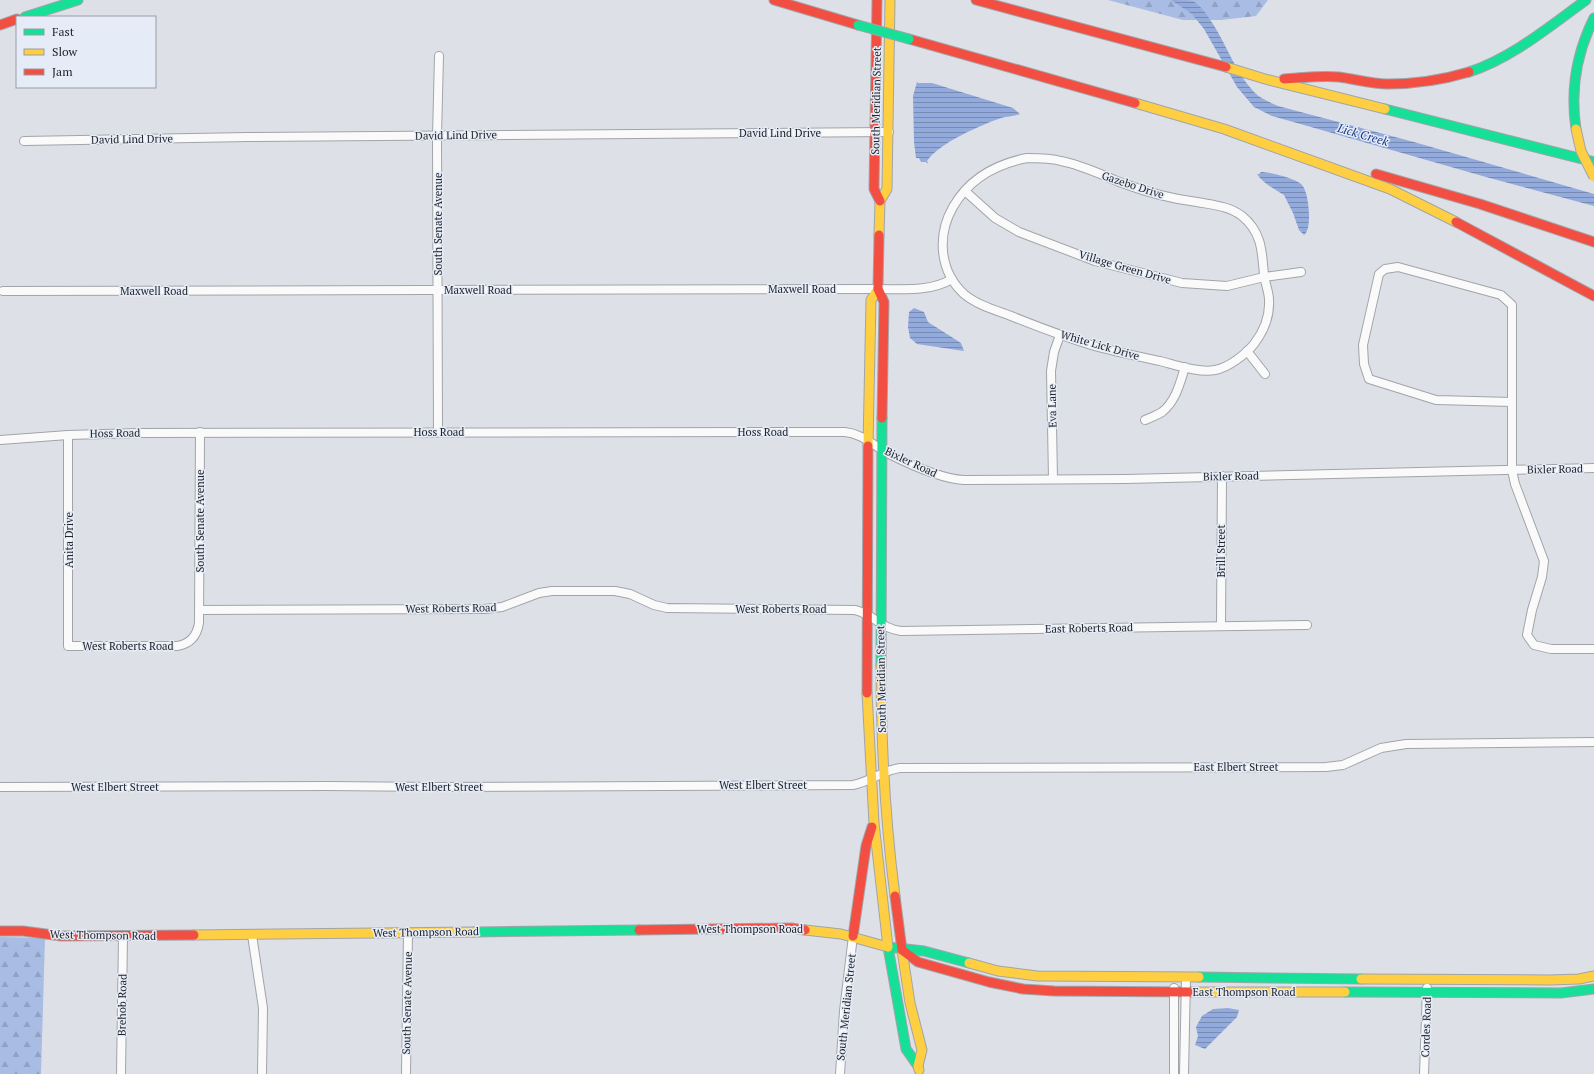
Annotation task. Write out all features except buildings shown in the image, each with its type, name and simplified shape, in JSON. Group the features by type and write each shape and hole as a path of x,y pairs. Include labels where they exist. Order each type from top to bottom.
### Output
{"main road":[{"path":"28,16 78,0"},
{"path":"774,0 1224,128 1408,196 1594,296"},
{"name":"South Meridian Street","path":"877,0 874,189 880,201 878,289 884,302 875,444 874,619 867,691 877,776 888,840 910,1003 922,1050 919,1070"},
{"name":"South Meridian Street","path":"880,201 887,189 890,0"},
{"path":"976,0 1195,58 1265,79 1594,162"},
{"path":"1265,79 1337,77 1369,83 1401,84 1427,82 1452,77 1483,67 1506,56 1528,43 1586,0"},
{"path":"1594,18 1584,38 1576,62 1572,100 1581,151 1594,177"},
{"path":"0,25 16,19"},
{"path":"1255,140 1480,204 1594,242"},
{"name":"South Meridian Street","path":"878,289 870,300 875,444 874,619 880,703 874,823 888,947 906,1049 919,1070"},
{"name":"South Meridian Street","path":"853,936 866,846 874,823"},
{"name":"West Thompson Road","path":"0,931 23,931 61,936 123,936 791,928 853,936"},
{"name":"East Thompson Road","path":"853,936 888,947 902,950 924,951 962,962 1029,976 1550,980 1579,979 1594,976"},
{"name":"East Thompson Road","path":"902,950 918,962 989,982 1023,989 1054,991 1427,992 1561,994 1594,989"}],"street":[{"name":"South Senate Avenue","path":"438,432 439,56"},
{"name":"David Lind Drive","path":"24,141 240,137 888,132"},
{"name":"Gazebo Drive","path":"965,191 982,175 1002,165 1027,158 1048,158 1072,164 1151,192 1180,200 1228,208 1243,217 1258,235 1263,250 1264,277"},
{"name":"Village Green Drive","path":"965,191 995,218 1019,232 1095,261 1118,268 1182,283 1207,286 1227,286 1264,277 1302,272"},
{"name":"White Lick Drive","path":"965,191 950,212 942,238 944,258 952,279 965,295 978,303 1089,345 1194,369 1215,370 1243,356 1262,333 1266,324 1269,299 1264,277"},
{"path":"1512,402 1436,400 1369,379 1364,364 1363,345 1379,274 1384,269 1398,266 1501,296 1512,305 1512,402 1512,470 1515,484 1544,561 1542,577 1532,610 1527,635 1534,645 1551,649 1594,649"},
{"name":"Maxwell Road","path":"3,291 878,289 925,288 936,286 952,279"},
{"name":"Eva Lane","path":"1052,479 1052,364 1060,335"},
{"path":"1248,351 1265,374"},
{"path":"1145,420 1162,412 1171,403 1180,386 1185,367"},
{"name":"South Senate Avenue","path":"199,610 200,432"},
{"name":"Hoss Road","path":"0,440 68,435 200,432 845,432 857,434 875,444"},
{"name":"Anita Drive","path":"68,435 68,646"},
{"name":"Bixler Road","path":"875,444 891,455 939,475 950,479 964,480 1594,468"},
{"name":"Brill Street","path":"1221,626 1222,476"},
{"name":"West Roberts Road","path":"68,646 180,646 189,641 196,633 199,623 199,610 485,609 502,607 542,593 612,591 630,594 654,605 667,608 856,610 874,619"},
{"name":"East Roberts Road","path":"874,619 893,629 901,631 1307,625"},
{"name":"East Elbert Street","path":"877,776 892,769 900,768 1326,766 1343,765 1381,748 1406,744 1594,742"},
{"name":"West Elbert Street","path":"0,787 853,785 877,776"},
{"name":"South Senate Avenue","path":"406,1074 408,933"},
{"path":"252,935 263,1008 262,1074"},
{"name":"Brehob Road","path":"121,1074 123,936"},
{"name":"South Meridian Street","path":"840,1074 844,1011 853,936"},
{"path":"1174,977 1174,1074"},
{"path":"1184,1074 1186,978"},
{"name":"Cordes Road","path":"1424,1074 1427,979"}],"green space":[{"path":"1108,0 1268,0 1256,16 1221,20 1183,20"},
{"path":"0,937 45,938 41,1074 0,1074"}],"water":[{"name":"Lick Creek","path":"1171,0 1193,1 1201,8 1218,32 1248,85 1254,92 1268,102 1594,194 1594,206 1272,116 1254,107 1237,87 1204,29 1192,14"},
{"path":"917,82 932,83 1013,108 1020,114 1001,118 961,135 950,141 933,154 927,161 928,164 926,162 921,162 919,158 916,158 914,142 913,96"},
{"path":"1261,172 1283,176 1295,180 1302,185 1308,201 1309,215 1307,231 1304,235 1299,230 1284,195 1262,180 1257,174"},
{"path":"914,308 924,312 928,322 961,343 964,351 917,344 910,338 908,327 909,312"},
{"path":"1228,1008 1239,1010 1237,1017 1205,1049 1195,1045 1198,1036 1196,1027 1202,1016 1213,1009"}],"traffic: fast":[{"path":"28,16 78,0"},
{"path":"1469,72 1485,66 1515,50 1586,0"},
{"path":"1576,129 1574,114 1574,86 1576,72 1583,45 1594,18"},
{"path":"858,25 909,39"},
{"path":"1385,109 1594,162"},
{"path":"881,665 882,418"},
{"path":"474,932 639,930"},
{"path":"918,1066 906,1049 888,947 924,951 969,963"},
{"path":"1199,977 1361,979"},
{"path":"1345,992 1561,993 1594,989"}],"traffic: slow":[{"path":"879,235 880,201 887,189 890,0"},
{"path":"1226,67 1265,79 1385,109"},
{"path":"1135,103 1224,129 1390,189 1456,222"},
{"path":"1576,129 1581,151 1594,177"},
{"path":"868,446 871,300 878,289"},
{"path":"881,665 884,780 895,896"},
{"path":"805,930 841,934 888,947 874,823 867,693"},
{"path":"194,935 474,932"},
{"path":"902,950 910,1003 922,1050 918,1066 919,1070"},
{"path":"969,963 998,971 1037,976 1199,977"},
{"path":"1361,979 1550,980 1579,979 1594,976"},
{"path":"1192,992 1345,992"}],"traffic: jam":[{"path":"774,0 858,25"},
{"path":"877,0 874,189 880,201"},
{"path":"976,0 1226,67"},
{"path":"0,25 16,19"},
{"path":"909,39 1135,103"},
{"path":"1284,79 1332,76 1375,83 1398,84 1429,81 1469,72"},
{"path":"1376,174 1480,204 1594,242"},
{"path":"1456,222 1594,296"},
{"path":"879,235 878,289 884,302 882,418"},
{"path":"867,693 868,446"},
{"path":"853,936 866,846 872,827"},
{"path":"895,896 902,950"},
{"path":"639,930 791,928 805,930"},
{"path":"0,931 23,931 61,936 194,935"},
{"path":"902,950 918,962 989,982 1023,989 1054,991 1192,992"}]}
